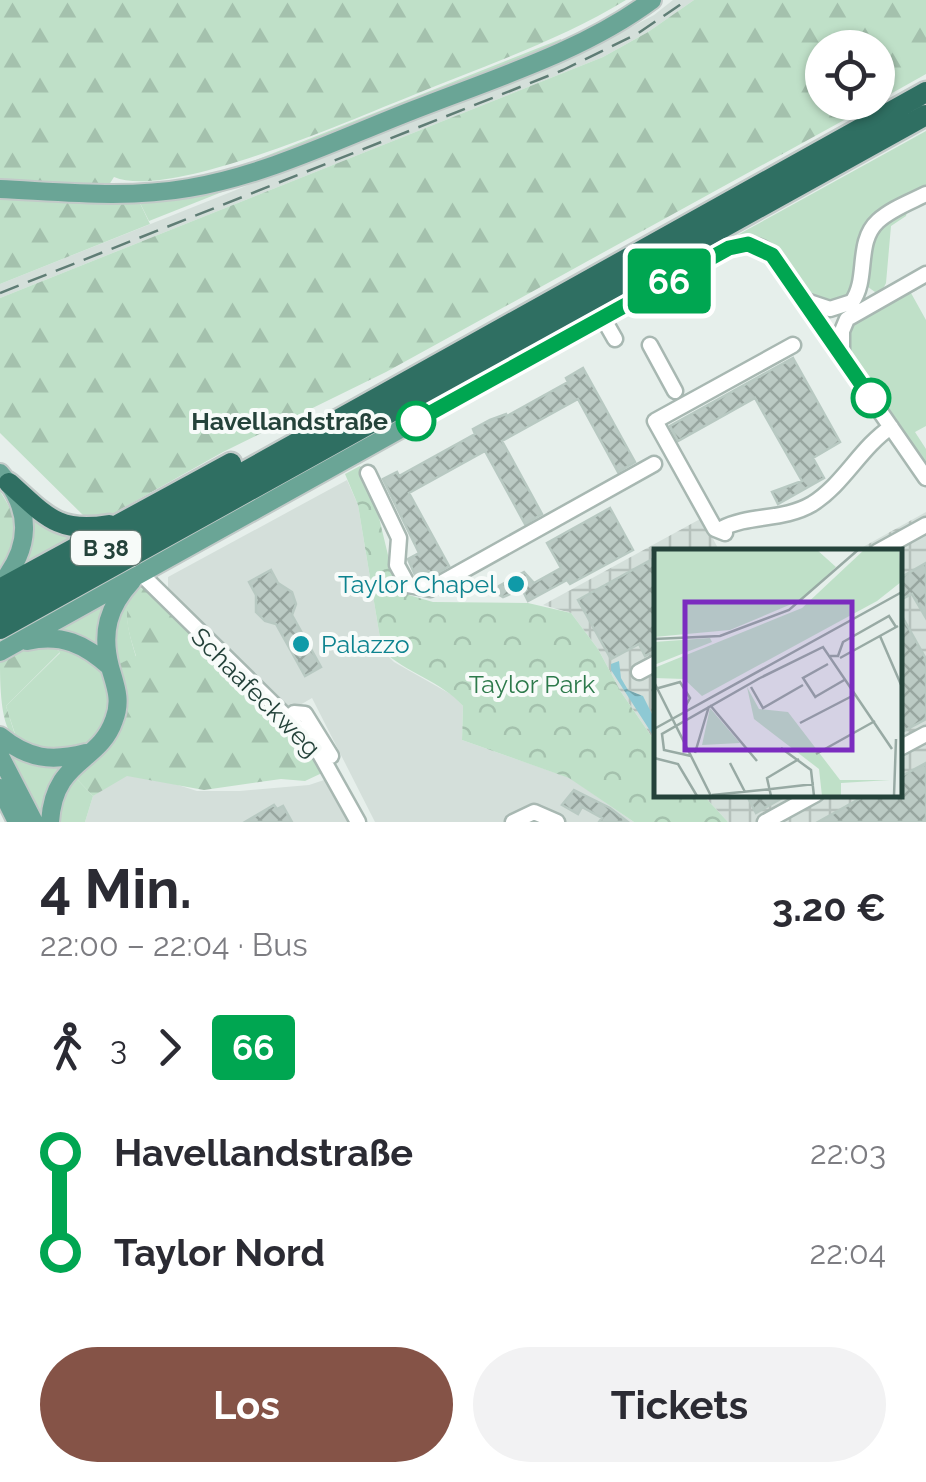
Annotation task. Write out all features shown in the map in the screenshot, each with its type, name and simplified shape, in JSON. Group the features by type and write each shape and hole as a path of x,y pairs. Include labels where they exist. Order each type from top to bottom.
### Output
{"highway":[{"path":"882,128 926,92"},
{"path":"882,128 926,115"},
{"name":"B 38","path":"4,642 882,128"},
{"name":"B 38","path":"0,608 312,432 882,128"},
{"path":"416,421 518,353 542,328"},
{"path":"0,587 277,440 312,432"},
{"path":"4,478 38,510 68,528 120,524"}],"main road":[{"path":"0,189 132,194 228,180 536,61 613,25 652,0"},
{"path":"4,642 416,421"},
{"path":"0,587 17,565 25,532 4,478"},
{"path":"50,822 55,791 111,727 118,691 110,667 108,616 139,572"},
{"path":"4,642 56,637 88,648 110,667"},
{"path":"0,736 36,758 52,760 86,753"},
{"path":"0,756 34,822"},
{"path":"0,788 17,822"}],"street":[{"path":"803,300 821,308 842,308 852,302 861,285 870,231 886,216 926,194"},
{"path":"416,421 729,248 739,244 758,246 772,255 926,478"},
{"path":"842,358 842,331 847,319 926,274"},
{"path":"861,285 880,299"},
{"path":"603,318 614,339"},
{"path":"650,345 675,391"},
{"path":"794,345 655,421 714,529 723,530 745,520 784,516 808,506 833,487 874,440 891,427"},
{"path":"368,473 399,538 396,564 408,585 430,589 654,464"},
{"path":"882,549 926,525"},
{"name":"Schaafeckweg","path":"139,572 320,754 358,822"},
{"path":"639,672 654,664"},
{"path":"288,718 294,713 305,714 367,822"},
{"path":"901,747 926,734"},
{"path":"765,822 811,797"},
{"path":"512,822 533,809 558,822"}],"shaded area":[{"path":"673,0 694,0 603,57 0,298 0,284 592,48 654,15"},
{"path":"347,480 358,505 382,650 394,662 454,696 463,706 462,740 570,778 634,822 375,822 312,698 288,712 168,594 168,577"},
{"path":"926,512 926,730 901,744 901,549 859,549"},
{"path":"702,518 718,549 654,549 654,740 571,613 543,605"},
{"path":"926,740 926,822 779,822 824,797 901,797 901,754"},
{"path":"130,770 197,791 309,785 330,778 355,822 85,822 93,796"},
{"path":"705,797 804,797 758,822 728,822"}],"green space":[{"path":"0,0 626,0 548,40 306,138 175,178 140,181 114,177 107,188 0,182"},
{"path":"694,0 926,0 926,74 895,91 895,30 805,30 805,120 844,120 386,372 223,452 107,517 89,521 0,433 0,298 603,57"},
{"path":"561,39 561,44 270,161 209,179 131,188 130,185 185,180 233,169"},
{"path":"926,131 926,187 881,212 852,295 842,303 818,301 771,244 743,239 723,243"},
{"path":"315,155 149,221 138,199"},
{"path":"926,198 926,202 891,226 886,283 882,291 875,292 868,287 867,272 877,228"},
{"path":"0,199 138,199 150,224 0,284"},
{"path":"912,289 917,290 911,293 926,320 926,426 915,432 926,449 926,463 847,346 852,323"},
{"name":"Taylor Park","path":"360,466 371,484 393,576 409,595 433,602 528,603 571,613 654,740 654,797 705,797 728,822 634,822 569,778 462,740 463,706 382,650 358,505 345,474"},
{"path":"0,491 16,523 17,541 0,572"},
{"path":"27,515 92,533 21,566"},
{"path":"144,581 298,735 145,586 136,593 128,609 128,628 136,657 117,665 108,713 97,734 71,764 41,822 0,742 16,737 6,706 60,653 46,632"},
{"path":"145,586 298,735 290,742 298,751 306,745 322,773 305,781 281,779 204,790 127,776 93,796 72,774 105,748 117,665 136,656 128,628 130,600"},
{"path":"48,643 60,652 6,706 16,738 4,716 0,659 14,651"},
{"path":"72,774 93,796 85,822 53,822"}],"water":[{"path":"619,661 621,678 628,690 643,696 654,718 654,737 611,670 611,664"}],"building":[{"path":"793,358 840,442 813,458 824,478 778,504 772,492 802,481 755,398 678,441 670,426"},
{"path":"583,368 635,462 618,472 578,399 502,441 542,514 525,524 485,451 409,493 449,566 432,576 429,571 415,575 408,559 419,553 383,479 397,472 399,476 475,434 473,429 507,416 568,382 566,378"},
{"path":"610,508 633,550 570,584 567,580 528,601 522,589 503,597 498,594 499,586 524,572 534,583 561,568 547,543"},
{"path":"654,558 654,651 645,656 639,644 611,659 578,600"},
{"path":"926,563 926,618 912,594 901,600 901,577"},
{"path":"271,570 278,583 292,592 296,604 292,615 321,667 305,676 276,624 265,621 256,612 256,595 249,582"},
{"path":"901,614 926,659 926,719 901,732"},
{"path":"926,763 926,822 818,822 863,797 901,797 901,776"},
{"path":"574,790 628,822 599,822 602,818 582,807 578,814 562,805"},
{"path":"748,797 784,797 756,813"},
{"path":"274,805 277,809 283,806 292,822 245,822"}],"railway":[{"path":"0,293 563,70 637,34 687,0"}],"bus line":[{"name":"66","path":"416,421 739,244 758,246 772,255 871,398"}],"place":[{"name":"Havellandstraße","path":"416,421"},
{"name":"Taylor Chapel","path":"516,584"},
{"name":"Palazzo","path":"301,644"}]}
